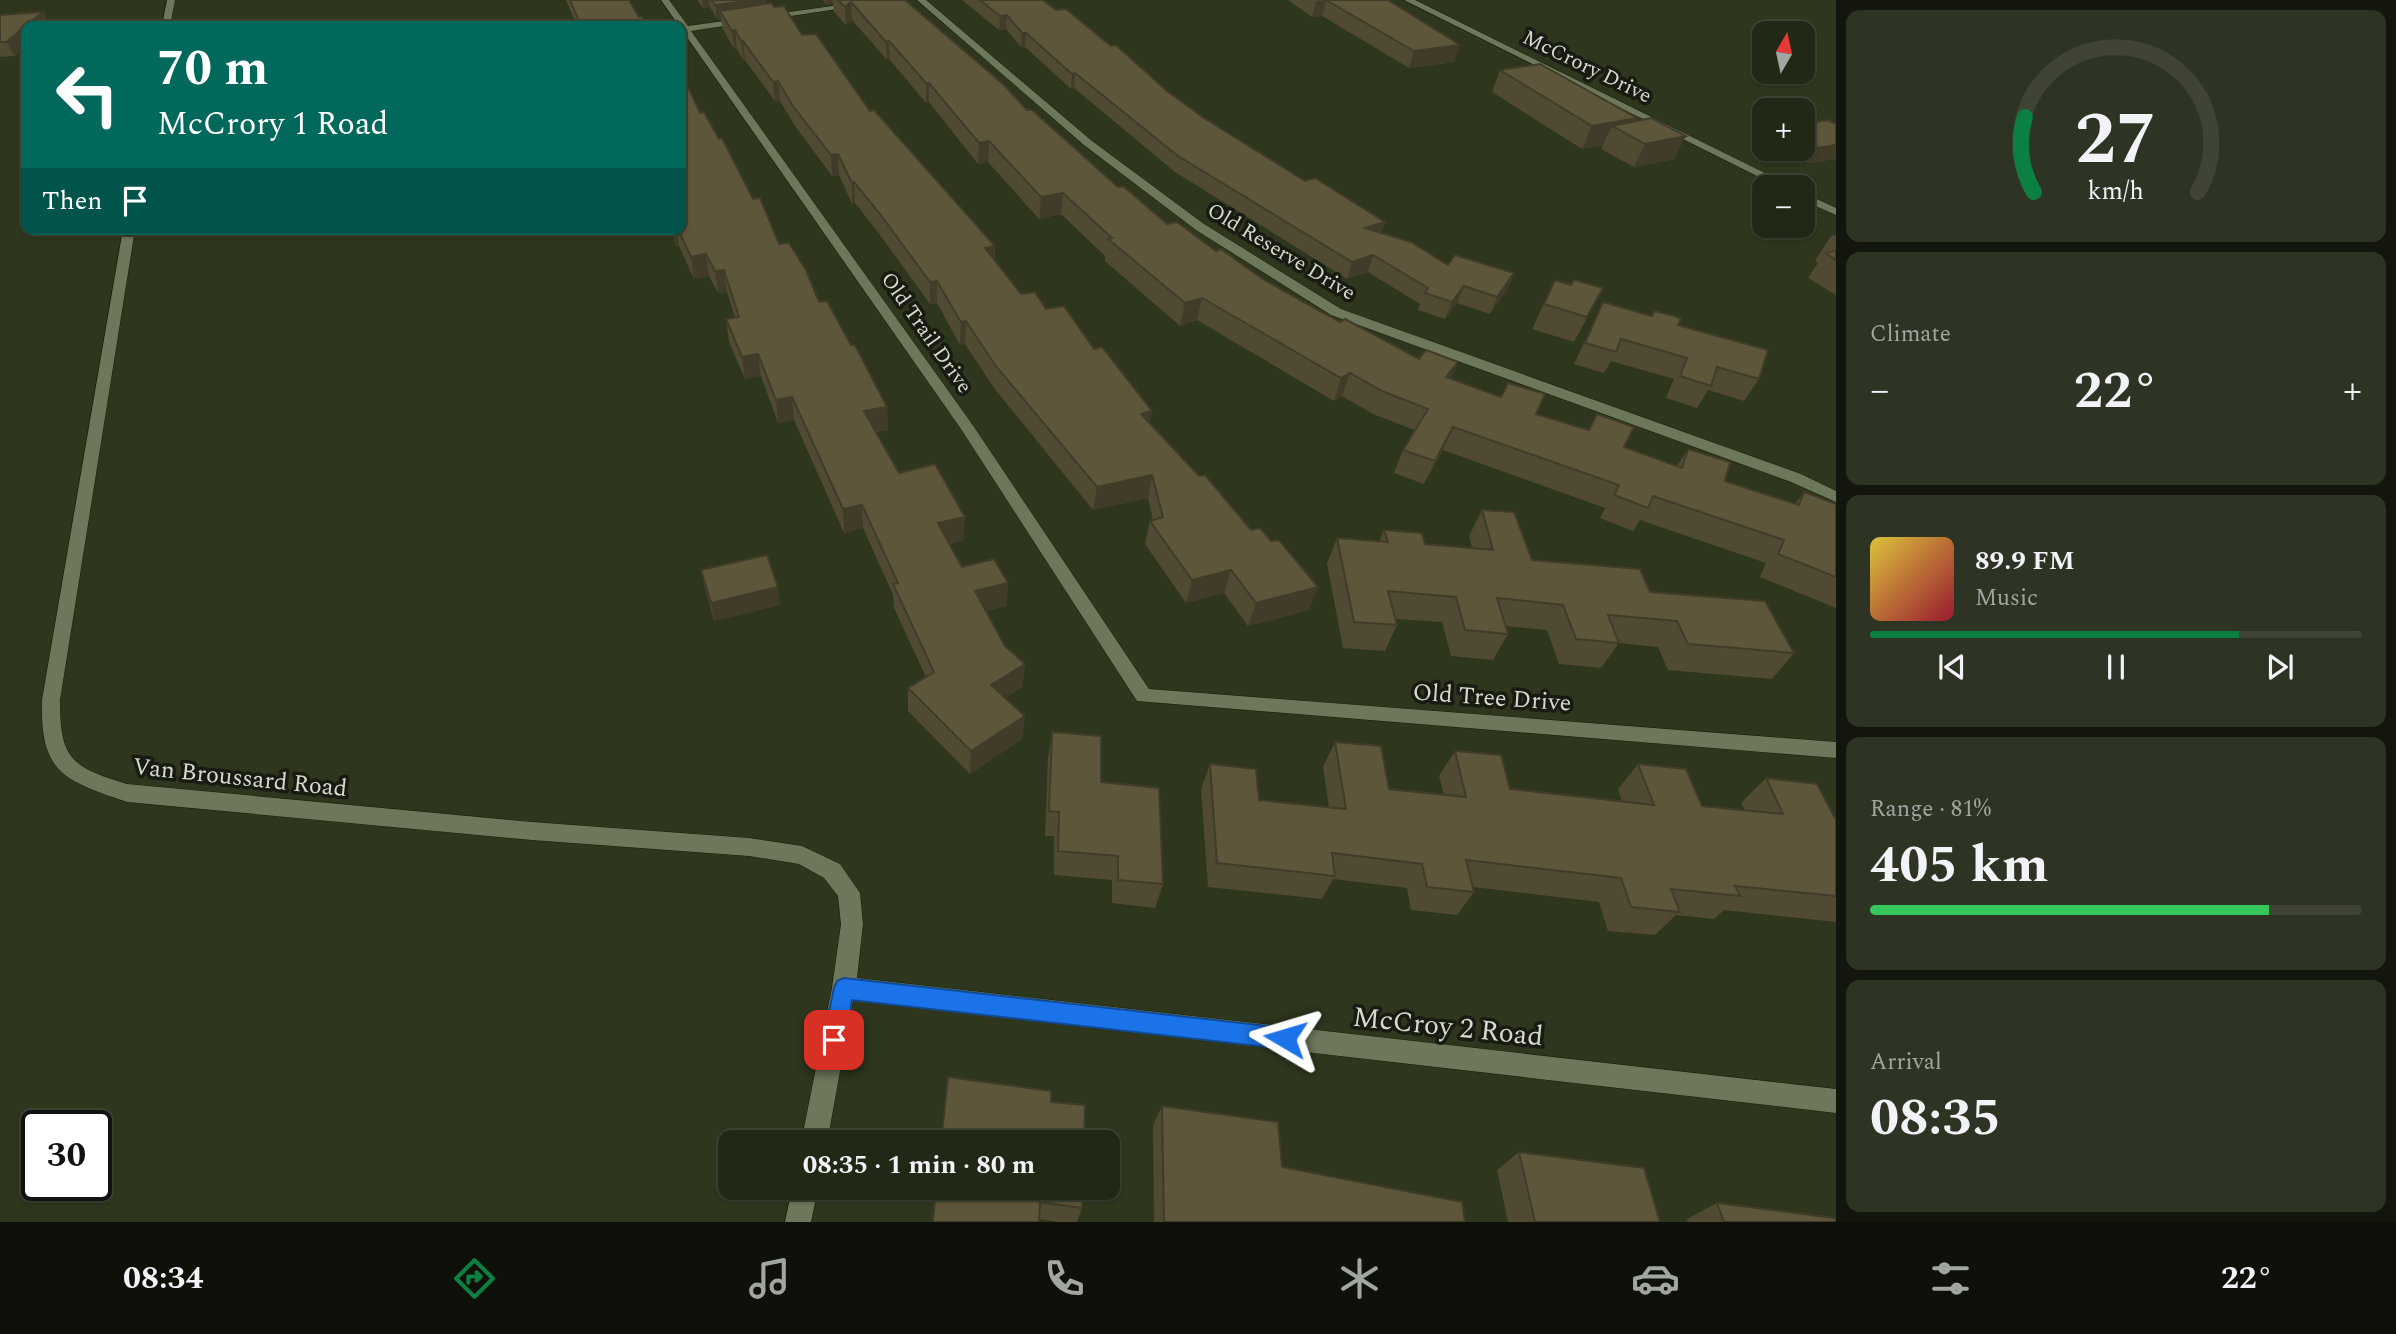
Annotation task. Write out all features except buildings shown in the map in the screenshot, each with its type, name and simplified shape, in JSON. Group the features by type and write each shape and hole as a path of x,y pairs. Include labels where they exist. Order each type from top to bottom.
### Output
{"street":[{"path":"167,21 171,0"},
{"name":"Old Trail Drive","path":"665,0 679,21"},
{"path":"686,29 894,0"},
{"name":"Old Reserve Drive","path":"921,0 1099,151 1200,226 1336,312 1796,478 1836,496"},
{"name":"McCrory Drive","path":"1408,0 1763,175"},
{"name":"Old Trail Drive","path":"686,30 967,427 1144,696"},
{"path":"1815,202 1836,212"},
{"name":"Van Broussard Road","path":"128,235 51,700 52,740 61,760 95,783 127,793 532,831 749,847 802,855 832,871 849,893 852,924 844,988 817,1130"},
{"name":"Old Tree Drive","path":"1144,696 1836,750"},
{"name":"McCroy 2 Road","path":"844,988 1836,1101"},
{"path":"798,1222 803,1200"}],"route":[{"path":"834,1040 844,988 1285,1038"}]}
